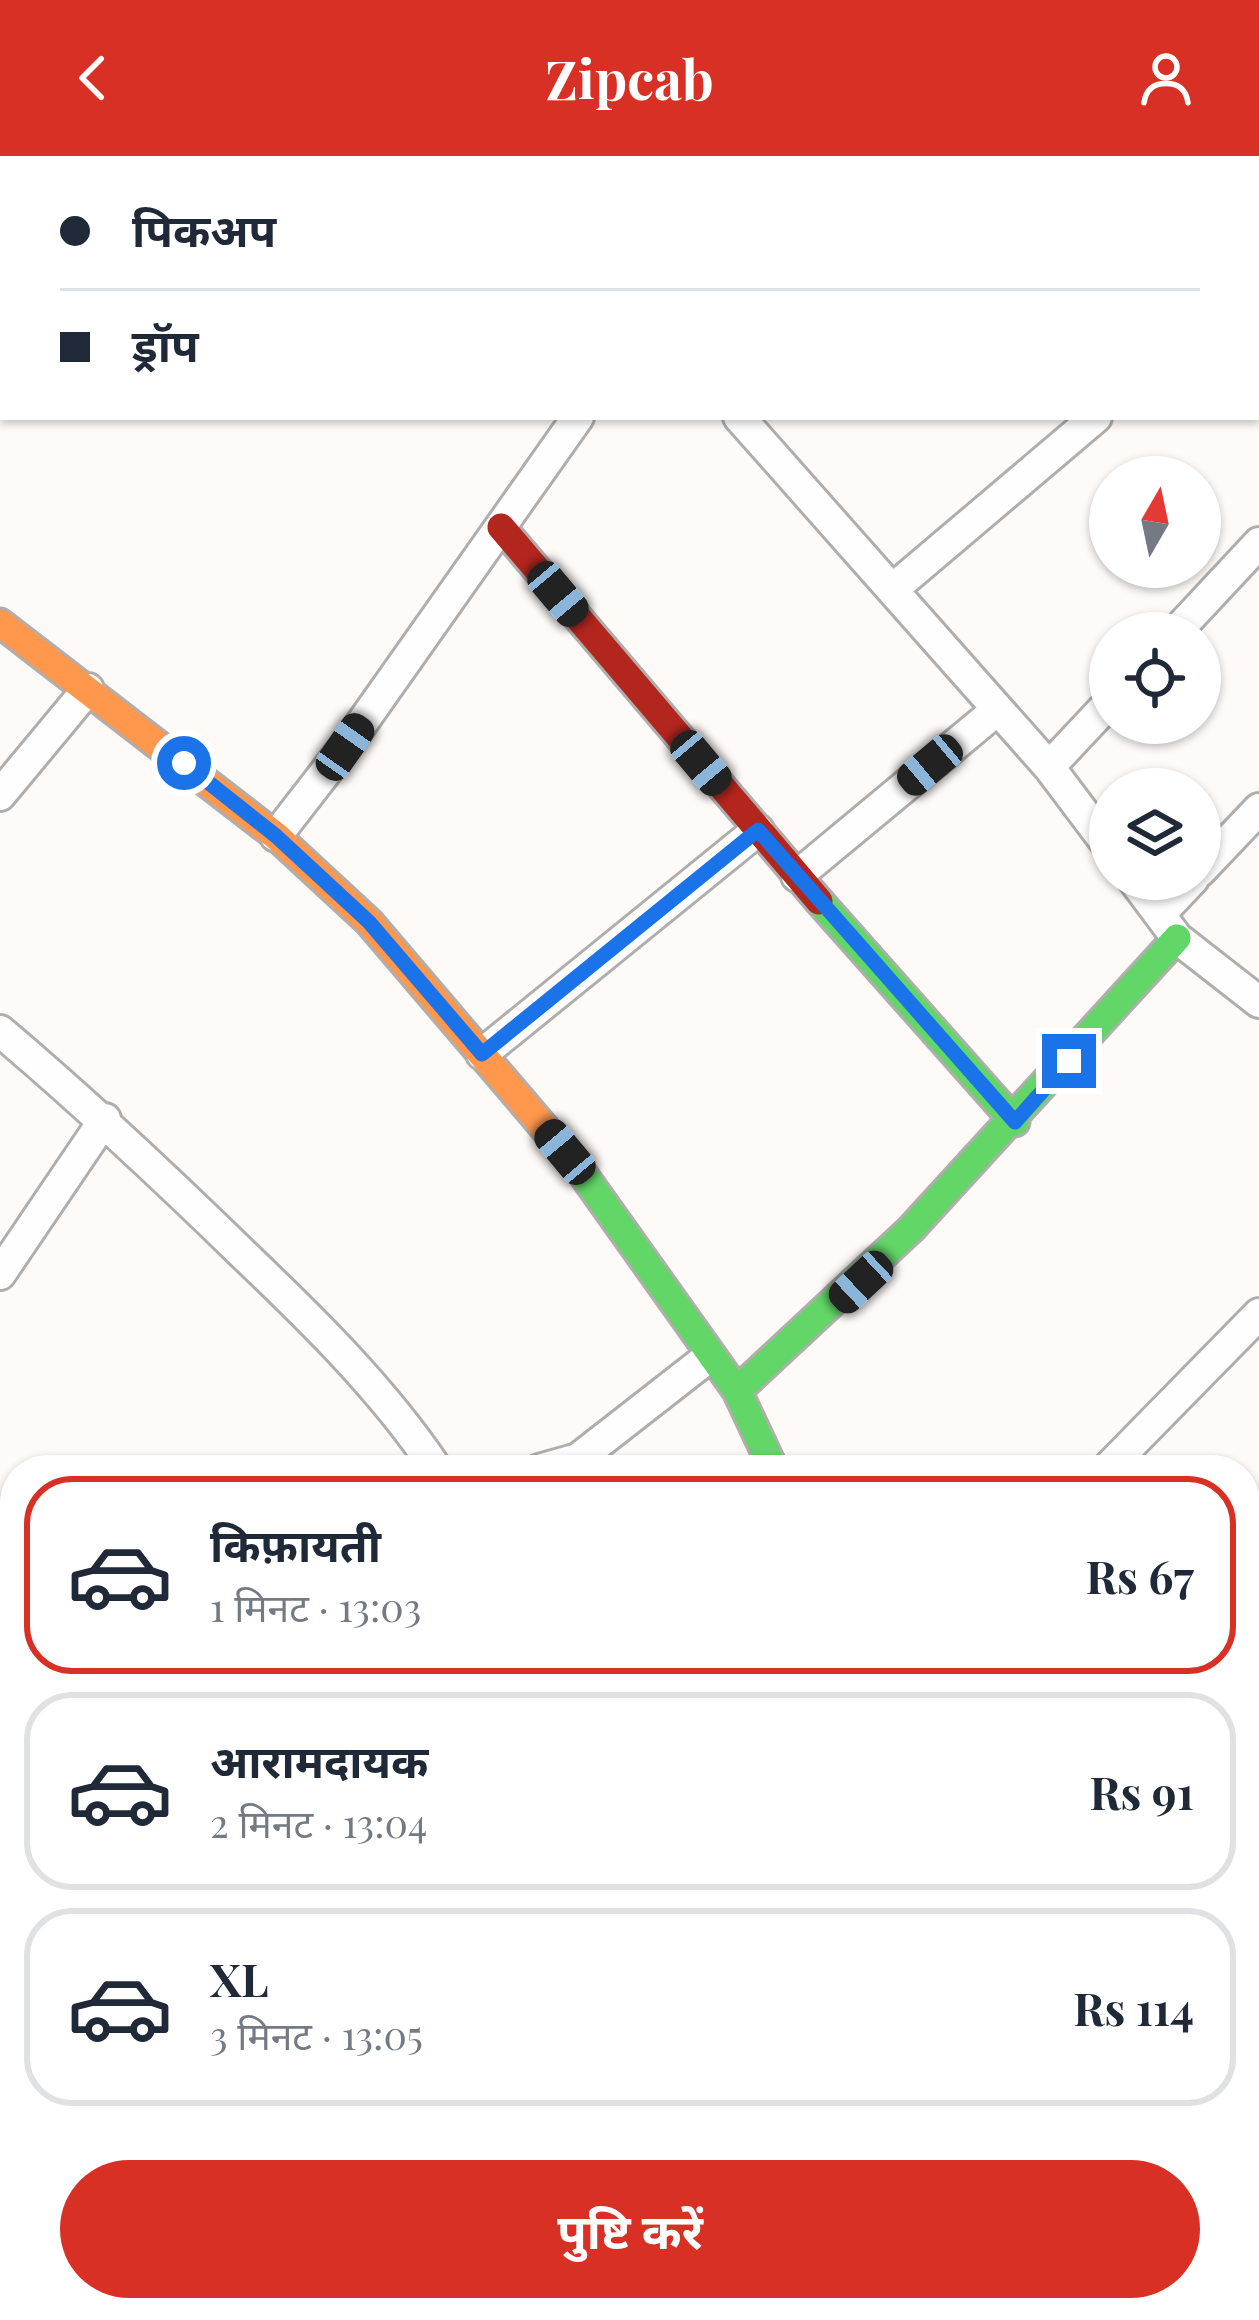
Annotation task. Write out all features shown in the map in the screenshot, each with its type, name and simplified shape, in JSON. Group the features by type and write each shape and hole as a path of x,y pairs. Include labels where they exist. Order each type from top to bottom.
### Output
{"street":[{"path":"276,836 345,747 576,420"},
{"path":"742,420 1049,767 1089,820"},
{"path":"893,589 1092,420"},
{"path":"501,527 797,876 1015,1122"},
{"path":"1195,612 1259,543"},
{"path":"0,623 276,836 369,922 592,1184 737,1391 767,1455"},
{"path":"0,795 88,689"},
{"path":"797,876 997,710"},
{"path":"1049,767 1089,724"},
{"path":"1221,850 1259,809"},
{"path":"482,1054 758,830"},
{"path":"1149,900 1168,926 1259,1002"},
{"path":"737,1391 890,1256 1015,1122 1168,926 1182,900"},
{"path":"0,1030 104,1119 288,1297 382,1397 426,1455"},
{"path":"0,1274 104,1119"},
{"path":"1121,1455 1259,1314"},
{"path":"592,1455 710,1356"}],"traffic: fast":[{"path":"819,901 1015,1122"},
{"path":"737,1391 911,1229 1177,938"},
{"path":"577,1166 737,1391 767,1455"}],"traffic: slow":[{"path":"0,623 276,836 369,922 577,1166"}],"traffic: jam":[{"path":"501,527 819,901"}],"route":[{"path":"184,763 276,836 369,922 482,1054 758,830 1015,1122 1069,1061"}]}
